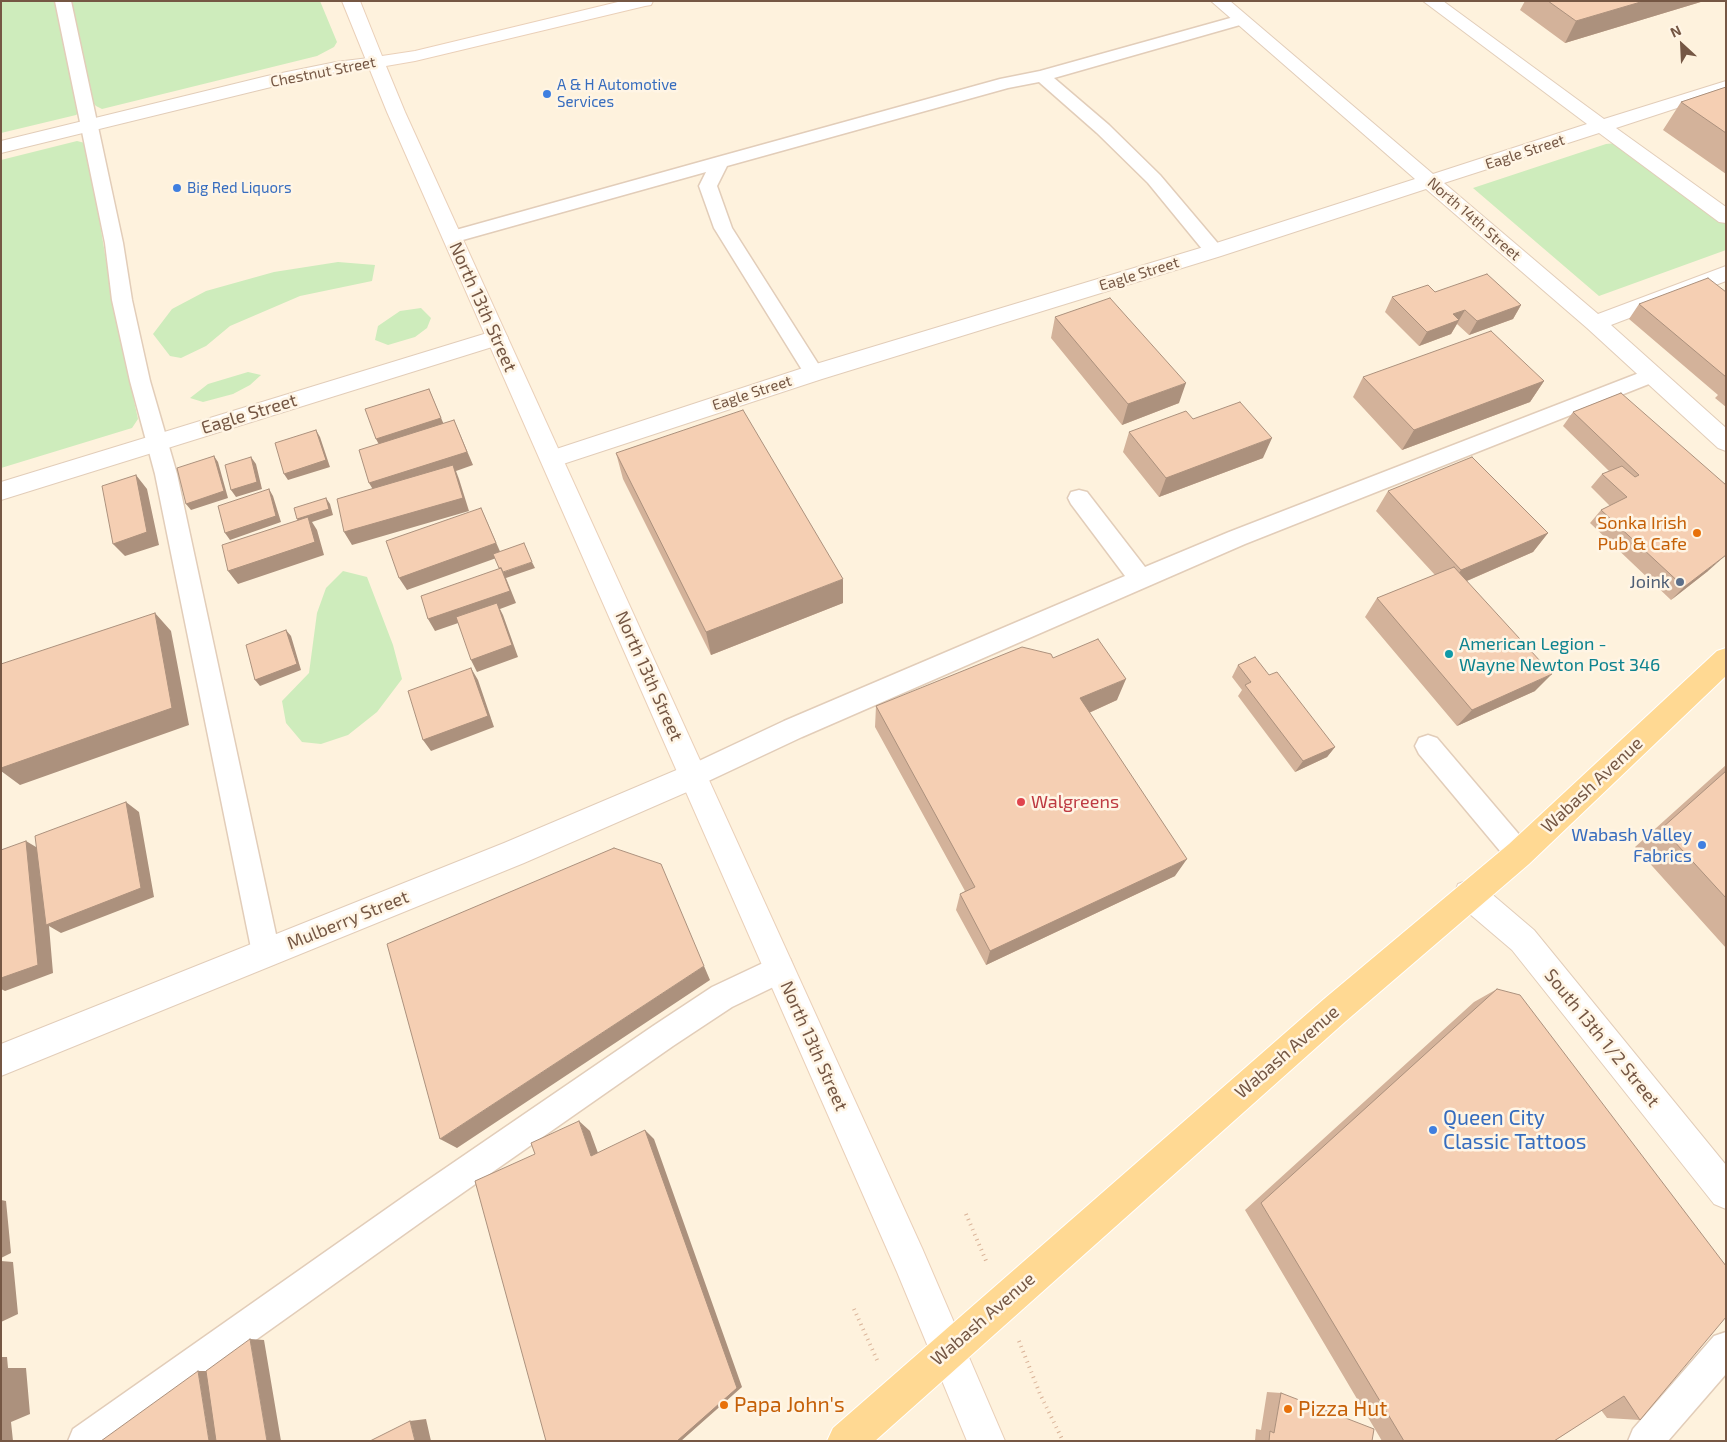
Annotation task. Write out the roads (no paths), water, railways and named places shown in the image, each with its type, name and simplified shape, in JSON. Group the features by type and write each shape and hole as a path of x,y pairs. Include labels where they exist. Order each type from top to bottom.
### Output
{"main road":[{"name":"Wabash Avenue","path":"846,1441 1469,894 1518,854 1726,659"}],"street":[{"name":"North 13th Street","path":"351,1 396,112 780,969 986,1441"},
{"name":"Chestnut Street","path":"1,147 284,78 336,67 415,56 645,1"},
{"name":"North 14th Street","path":"1218,1 1595,323 1726,442"},
{"path":"1431,1 1726,217"},
{"name":"Eagle Street","path":"552,459 814,373 1214,251 1726,86"},
{"path":"1595,323 1726,273"},
{"name":"Eagle Street","path":"1,490 498,338"},
{"name":"Mulberry Street","path":"1,1060 523,849 693,776"},
{"name":"South 13th 1/2 Street","path":"1469,894 1523,940 1726,1192"}],"lane":[{"path":"63,1 114,243 124,309 140,381 166,474 266,953"},
{"path":"452,237 1240,20"},
{"path":"1042,76 1103,129 1154,179 1214,251"},
{"path":"720,162 708,186 723,228 814,373"},
{"path":"693,776 802,725 1246,534 1652,374"},
{"path":"1079,498 1141,579"},
{"path":"1428,746 1518,854"},
{"path":"85,1441 411,1210 663,1036 729,993 780,969"},
{"path":"1645,1441 1726,1348"}],"place":[{"name":"A & H Automotive Services","path":"547,94"},
{"name":"Big Red Liquors","path":"177,188"},
{"name":"Sonka Irish Pub & Cafe","path":"1697,533"},
{"name":"Joink","path":"1680,582"},
{"name":"American Legion - Wayne Newton Post 346","path":"1449,654"},
{"name":"Walgreens","path":"1021,802"},
{"name":"Wabash Valley Fabrics","path":"1702,845"},
{"name":"Queen City Classic Tattoos","path":"1433,1130"},
{"name":"Papa John's","path":"724,1405"},
{"name":"Pizza Hut","path":"1288,1409"}]}
